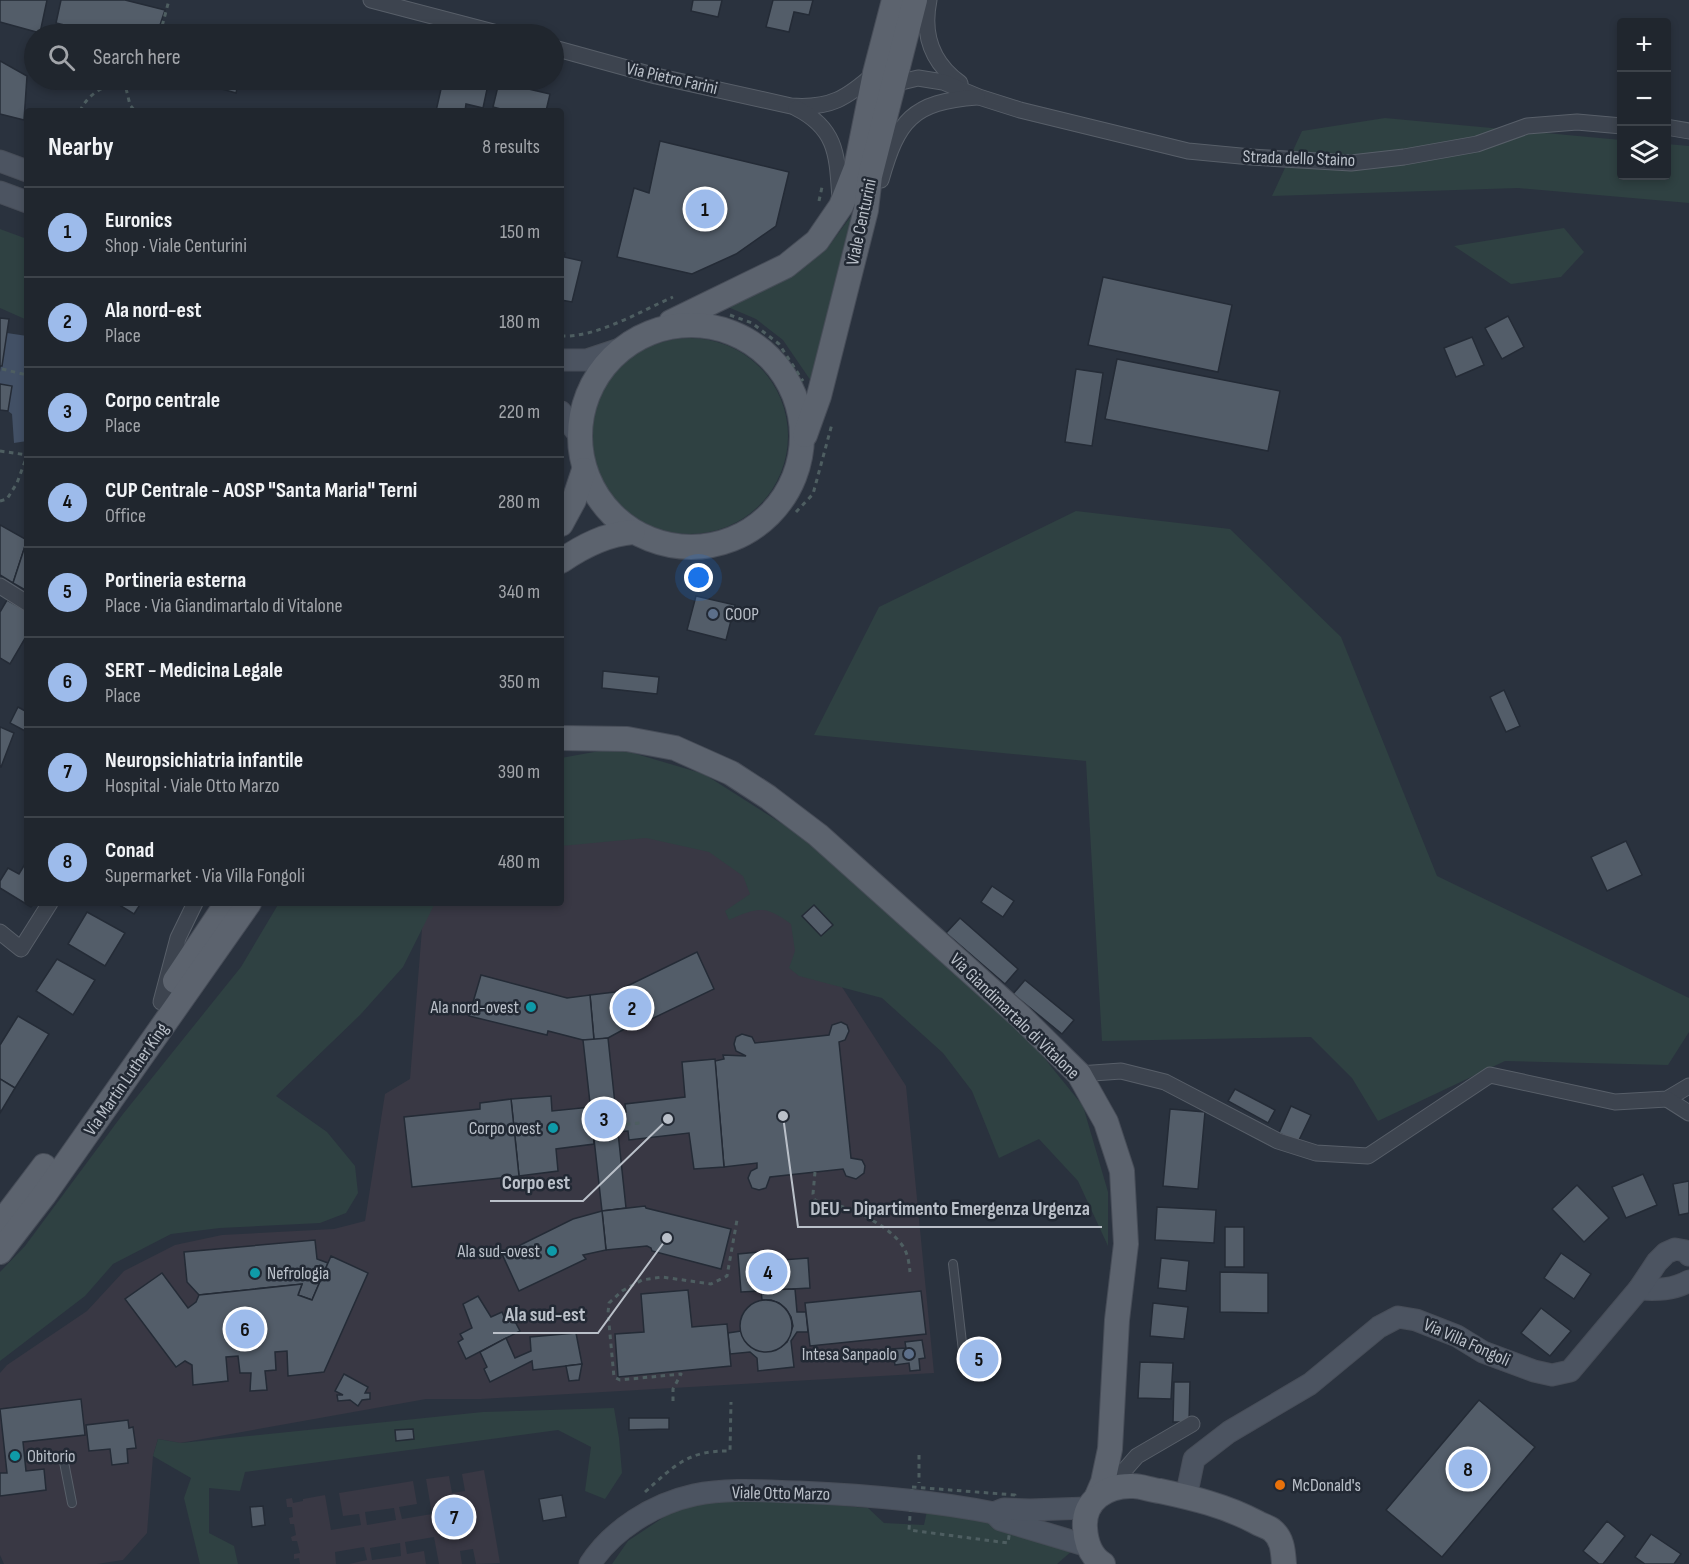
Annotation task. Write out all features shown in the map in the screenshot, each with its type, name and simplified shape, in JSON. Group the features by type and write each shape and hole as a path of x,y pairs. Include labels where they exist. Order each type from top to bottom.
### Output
{"main road":[{"name":"Viale Centurini","path":"802,443 819,396 866,210 894,0"},
{"name":"Viale Centurini","path":"584,470 579,435 584,402 598,373 620,349 637,338 786,266 817,241 829,206 856,168 869,110 915,0"},
{"path":"584,470 596,495 612,515 633,532 661,543 690,548 720,543 749,531 773,511 791,485 799,465 802,443 799,407 784,374 759,348 727,330 691,324 655,330"},
{"path":"564,518 584,470"},
{"path":"564,559 584,546 617,533 633,532"},
{"path":"564,738 627,739 675,748"},
{"path":"564,748 675,748"},
{"name":"Via Giandimartalo di Vitalone","path":"675,748 731,773 768,797 818,836 1021,1017 1079,1074 1106,1122 1122,1171 1126,1244 1117,1320 1110,1449 1103,1482 1084,1523 1095,1559"},
{"name":"Via Martin Luther King","path":"0,1224 31,1186 161,1002 225,906"},
{"name":"Via Martin Luther King","path":"0,1252 44,1195 247,906"},
{"path":"1110,1449 1128,1479 1239,1513 1273,1531 1282,1544 1284,1564"},
{"path":"1092,1502 1128,1479"}],"street":[{"path":"371,0 463,24"},
{"name":"Strada dello Staino","path":"928,0 927,35 934,56 947,73 979,97"},
{"name":"Via Pietro Farini","path":"564,51 656,75 791,106 812,107 836,102 884,78"},
{"name":"Strada dello Staino","path":"884,78 918,78 943,82 1020,110 1188,150 1251,157 1351,163 1404,157 1477,144 1527,126 1577,122 1617,126"},
{"name":"Strada dello Staino","path":"866,210 880,183 890,147 906,122 927,106 952,99 979,97"},
{"name":"Via Pietro Farini","path":"791,106 810,115 824,127 833,144 838,166 829,206"},
{"path":"1671,128 1689,131"},
{"path":"0,161 24,170"},
{"path":"0,192 24,201"},
{"path":"564,360 587,360 620,349"},
{"path":"564,416 579,435"},
{"path":"0,586 24,601"},
{"path":"0,933 21,949 48,906"},
{"path":"161,1002 178,938 194,906"},
{"path":"1079,1074 1121,1071 1165,1082 1278,1142 1316,1153 1368,1156 1490,1075 1615,1102 1667,1099 1689,1086"},
{"path":"1667,1099 1689,1113"},
{"name":"Via Villa Fongoli","path":"1186,1497 1194,1459 1229,1432 1310,1384 1379,1327 1398,1317 1416,1320 1457,1336 1483,1352 1534,1371 1552,1375 1570,1371 1640,1289 1657,1262 1666,1253 1675,1249 1686,1251 1689,1255"},
{"path":"1640,1289 1663,1290 1679,1287 1689,1281"},
{"path":"1128,1479 1137,1455 1192,1424"},
{"name":"Viale Otto Marzo","path":"590,1564 601,1547 649,1512 674,1501 705,1494 754,1490 842,1494 920,1500 994,1513 1004,1509 1030,1510 1092,1502"},
{"name":"Viale Otto Marzo","path":"994,1513 1001,1520 1095,1559"}],"lane":[{"path":"953,1264 964,1360"},
{"path":"63,1457 72,1503"}],"path":[{"path":"163,24 169,0"},
{"path":"82,108 89,97 97,90"},
{"path":"126,90 132,108"},
{"path":"829,206 824,177 838,166"},
{"path":"564,336 573,336 600,328 682,293 752,323 779,344 807,387 819,396"},
{"path":"2,369 24,374"},
{"path":"795,512 813,495 833,420"},
{"path":"0,451 24,455"},
{"path":"0,501 7,499 17,483 24,463"},
{"path":"616,1125 639,1123"},
{"path":"815,1172 813,1194 815,1200 840,1206 881,1227 902,1245 907,1254 910,1272"},
{"path":"673,1401 673,1389 681,1374 620,1380 614,1377 609,1303 622,1291 642,1280 662,1277 711,1284 727,1276 737,1220"},
{"path":"643,1494 683,1460 704,1452 730,1451 731,1402"},
{"path":"919,1455 919,1476"}],"shaded area":[{"path":"1385,118 1617,140 1617,180 1671,180 1671,144 1689,146 1689,203 1518,188 1272,196 1302,131"},
{"path":"854,212 811,381 783,340 756,319 728,307 791,277 826,250"},
{"path":"1564,228 1584,252 1561,277 1511,284 1454,246"},
{"path":"0,229 24,238 24,319 0,308"},
{"path":"690,338 718,342 736,350 752,360 766,374 784,408 788,436 784,464 776,482 766,498 752,512 718,530 690,534 662,530 644,522 628,512 614,498 596,464 592,436 596,408 604,390 614,374 628,360 662,342"},
{"path":"1076,511 1230,529 1341,637 1437,876 1689,998 1689,1032 1668,1065 1505,1061 1378,1121 1352,1078 1311,1037 1102,1041 1086,761 814,735 879,607"},
{"path":"616,748 704,774 861,874 982,981 1083,1106 1108,1192 1108,1246 1078,1181 1039,1139 999,1158 972,1091 943,1053 882,998 799,976 789,968 795,951 791,924 774,914 761,910 747,912 729,920 725,911 750,894 743,876 709,852 646,838 564,846 564,757"},
{"path":"680,829 778,888 906,1086 934,1373 481,1399 426,1399 180,1443 158,1439 153,1456 147,1533 123,1560 97,1564 4,1564 0,1555 0,1373 7,1365 87,1311 124,1271 175,1245 222,1235 334,1229 365,1221 385,1094 410,1079 424,906 564,906 564,841"},
{"path":"277,906 434,906 403,967 360,1015 276,1096 327,1132 355,1166 358,1193 346,1213 320,1223 220,1228 171,1234 113,1264 85,1296 0,1361 0,1272 25,1246 123,1114 241,967"},
{"path":"614,1408 622,1473 605,1499 585,1491 591,1447 558,1430 245,1472 240,1491 209,1488 209,1533 234,1546 238,1564 200,1564 184,1498 191,1478 153,1456 158,1439 181,1443 483,1412"},
{"path":"484,1470 500,1563 476,1564 473,1549 460,1551 462,1564 439,1564 434,1537 405,1542 407,1554 424,1551 426,1564 349,1564 367,1560 364,1547 335,1552 336,1564 300,1564 299,1558 294,1559 294,1554 300,1553 297,1541 292,1541 291,1537 296,1535 294,1524 290,1524 289,1518 293,1517 292,1507 287,1507 286,1499 292,1498 293,1503 325,1495 331,1530 361,1525 359,1514 343,1516 339,1493 413,1481 417,1504 399,1507 402,1519 432,1514 426,1479 449,1476 452,1493 465,1491 462,1474","holes":["394,1508 396,1520 367,1525 365,1512","400,1543 401,1556 372,1560 370,1548"]},
{"path":"760,1499 868,1508 884,1523 924,1525 927,1511 945,1512 1001,1525 1073,1550 1057,1564 612,1564 628,1541 685,1503"}],"water":[{"path":"7,333 24,336 24,441 14,443 12,414 8,411 12,387 0,384"}],"building":[{"path":"0,0 47,0 42,24 24,24 24,29 0,22"},
{"path":"61,0 125,0 165,10 160,24 56,23"},
{"path":"693,0 722,0 718,17 691,11"},
{"path":"773,0 813,0 809,15 794,12 789,32 766,27"},
{"path":"0,61 24,74 24,90 26,90 24,120 0,114"},
{"path":"441,90 487,90 483,108 466,104 465,108 437,108"},
{"path":"497,90 533,90 550,94 547,108 493,107"},
{"path":"660,141 789,172 776,226 736,254 692,274 617,257 634,188 649,193"},
{"path":"564,257 582,261 572,302 564,301"},
{"path":"1103,277 1232,305 1218,372 1088,345"},
{"path":"1508,316 1524,347 1502,359 1485,328"},
{"path":"0,318 9,319 2,366 0,366"},
{"path":"1472,337 1484,365 1456,377 1444,348"},
{"path":"1117,359 1280,391 1268,451 1105,419"},
{"path":"1076,369 1103,373 1092,446 1065,442"},
{"path":"0,384 12,386 8,411 0,410"},
{"path":"0,525 24,538 24,549 13,583 0,575"},
{"path":"24,549 24,589 13,583"},
{"path":"696,596 735,605 726,640 687,630"},
{"path":"7,600 24,609 24,640 10,664 0,658 0,612"},
{"path":"603,671 659,677 657,694 602,688"},
{"path":"1504,690 1520,726 1506,732 1490,697"},
{"path":"18,707 24,710 24,730 10,723"},
{"path":"0,727 14,733 1,767 0,767"},
{"path":"1626,841 1642,875 1607,891 1591,857"},
{"path":"24,866 24,903 0,888 0,881 8,868 19,874"},
{"path":"992,886 1014,901 1003,917 981,902"},
{"path":"814,905 833,925 821,936 802,916"},
{"path":"121,906 139,906 134,914"},
{"path":"87,912 125,933 105,966 68,944"},
{"path":"960,918 1018,969 1005,984 946,933"},
{"path":"697,952 714,989 641,1024 639,1021 608,1038 594,1040 590,995 615,992"},
{"path":"57,959 95,980 73,1015 36,991"},
{"name":"Ala nord-ovest","path":"481,975 567,998 590,995 594,1040 583,1040 548,1031 547,1035 469,1016"},
{"path":"1025,980 1074,1020 1062,1034 1013,994"},
{"path":"18,1016 49,1034 15,1088 0,1079 0,1045"},
{"path":"841,1022 847,1025 849,1031 845,1040 839,1042 851,1158 862,1160 865,1166 864,1173 856,1179 846,1176 843,1169 770,1177 766,1188 759,1190 752,1188 748,1178 751,1171 757,1168 757,1163 724,1167 715,1061 724,1059 723,1055 746,1056 736,1051 734,1044 736,1037 742,1034 752,1037 755,1043 829,1035 832,1025"},
{"path":"608,1038 626,1208 602,1211 583,1040"},
{"path":"715,1059 724,1167 694,1169 689,1133 629,1140 628,1131 617,1132 615,1113 626,1112 625,1104 685,1097 682,1062"},
{"path":"0,1079 15,1088 0,1113"},
{"path":"1235,1089 1275,1110 1268,1123 1228,1101"},
{"name":"Corpo ovest","path":"551,1096 552,1111 591,1107 594,1144 556,1149 558,1171 519,1176 511,1099"},
{"path":"511,1099 519,1176 412,1187 404,1117 480,1109 480,1103"},
{"path":"1291,1106 1311,1115 1298,1142 1279,1133"},
{"path":"1170,1109 1205,1112 1198,1189 1163,1186"},
{"path":"1643,1174 1657,1205 1626,1218 1612,1187"},
{"path":"1689,1181 1689,1213 1679,1215 1673,1184"},
{"path":"1577,1185 1609,1218 1584,1242 1552,1209"},
{"path":"645,1206 731,1229 721,1269 652,1251 647,1246 606,1250 602,1211"},
{"path":"1157,1207 1216,1210 1214,1243 1155,1240"},
{"name":"Ala sud-ovest","path":"602,1211 606,1250 583,1255 586,1259 519,1291 502,1254 573,1219"},
{"path":"1225,1227 1244,1227 1244,1267 1225,1267"},
{"name":"Nefrologia","path":"315,1240 317,1259 328,1263 312,1300 298,1295 302,1284 199,1295 187,1282 184,1252"},
{"path":"768,1251 769,1261 808,1258 810,1288 741,1292 738,1254"},
{"path":"1561,1253 1591,1274 1574,1299 1544,1278"},
{"path":"331,1256 368,1273 324,1372 288,1376 287,1351 275,1352 276,1370 265,1371 267,1390 250,1391 251,1373 240,1373 238,1356 226,1357 228,1381 193,1385 192,1365 185,1361 176,1367 125,1299 162,1273 188,1308 196,1302 199,1295 302,1284 298,1295 312,1300"},
{"path":"1161,1258 1189,1261 1186,1291 1158,1288"},
{"path":"1220,1272 1268,1273 1268,1313 1220,1312"},
{"path":"795,1289 797,1312 806,1312 808,1332 797,1332 791,1341 794,1367 758,1371 757,1358 750,1352 730,1354 728,1333 741,1331 746,1342 762,1351 779,1348 787,1342 793,1326 791,1317 779,1303 762,1300 761,1290"},
{"path":"688,1290 692,1327 727,1324 731,1366 618,1377 615,1334 644,1332 641,1294"},
{"path":"921,1291 926,1334 810,1346 805,1303"},
{"path":"478,1296 491,1317 502,1312 505,1319 512,1316 520,1331 466,1359 458,1342 463,1339 460,1334 472,1328 463,1304"},
{"path":"766,1300 776,1302 784,1308 790,1316 792,1326 790,1336 784,1344 776,1350 766,1352 756,1350 748,1344 742,1336 740,1326 742,1316 748,1308 756,1302"},
{"path":"1153,1303 1188,1307 1184,1339 1150,1336"},
{"path":"1541,1308 1571,1331 1550,1356 1521,1333"},
{"path":"576,1333 582,1364 533,1370 532,1361 490,1382 484,1369 487,1367 480,1352 506,1338 515,1358 531,1351 530,1337"},
{"name":"Intesa Sanpaolo","path":"922,1340 925,1358 919,1359 920,1370 910,1371 909,1363 895,1365 892,1349 906,1348 905,1342"},
{"path":"984,1353 985,1364 974,1365 973,1354"},
{"path":"1140,1362 1173,1363 1171,1399 1138,1398"},
{"path":"582,1364 579,1380 569,1381 566,1366"},
{"path":"344,1374 368,1387 365,1393 370,1393 370,1399 362,1400 358,1406 350,1400 338,1401 337,1395 343,1395 335,1391"},
{"path":"1174,1382 1190,1382 1189,1422 1173,1422"},
{"name":"Obitorio","path":"81,1399 85,1435 23,1442 26,1471 44,1469 46,1490 0,1496 0,1473 7,1473 0,1409"},
{"path":"1479,1400 1535,1447 1442,1557 1386,1510"},
{"path":"629,1418 669,1418 669,1429 629,1430"},
{"path":"128,1420 129,1428 133,1427 136,1448 127,1449 128,1463 112,1465 110,1449 89,1451 86,1425"},
{"path":"413,1429 414,1439 396,1441 395,1430"},
{"path":"562,1495 566,1517 543,1521 539,1499"},
{"path":"263,1506 265,1525 252,1527 250,1507"},
{"path":"1607,1521 1625,1536 1603,1564 1599,1564 1583,1551"},
{"path":"1651,1534 1681,1554 1674,1564 1645,1564 1635,1557"}],"place":[{"name":"Euronics","path":"705,209"},
{"name":"COOP","path":"713,614"},
{"name":"Ala nord-ovest","path":"531,1007"},
{"name":"Ala nord-est","path":"632,1008"},
{"name":"DEU - Dipartimento Emergenza Urgenza","path":"783,1116"},
{"name":"Corpo centrale","path":"604,1119"},
{"name":"Corpo est","path":"668,1119"},
{"name":"Corpo ovest","path":"553,1128"},
{"name":"Ala sud-est","path":"667,1238"},
{"name":"Ala sud-ovest","path":"552,1251"},
{"name":"CUP Centrale - AOSP \"Santa Maria\" Terni","path":"768,1272"},
{"name":"Nefrologia","path":"255,1273"},
{"name":"SERT - Medicina Legale","path":"245,1329"},
{"name":"Intesa Sanpaolo","path":"909,1354"},
{"name":"Portineria esterna","path":"979,1359"},
{"name":"Obitorio","path":"15,1456"},
{"name":"Conad","path":"1468,1469"},
{"name":"McDonald's","path":"1280,1485"},
{"name":"Neuropsichiatria infantile","path":"454,1517"}]}
